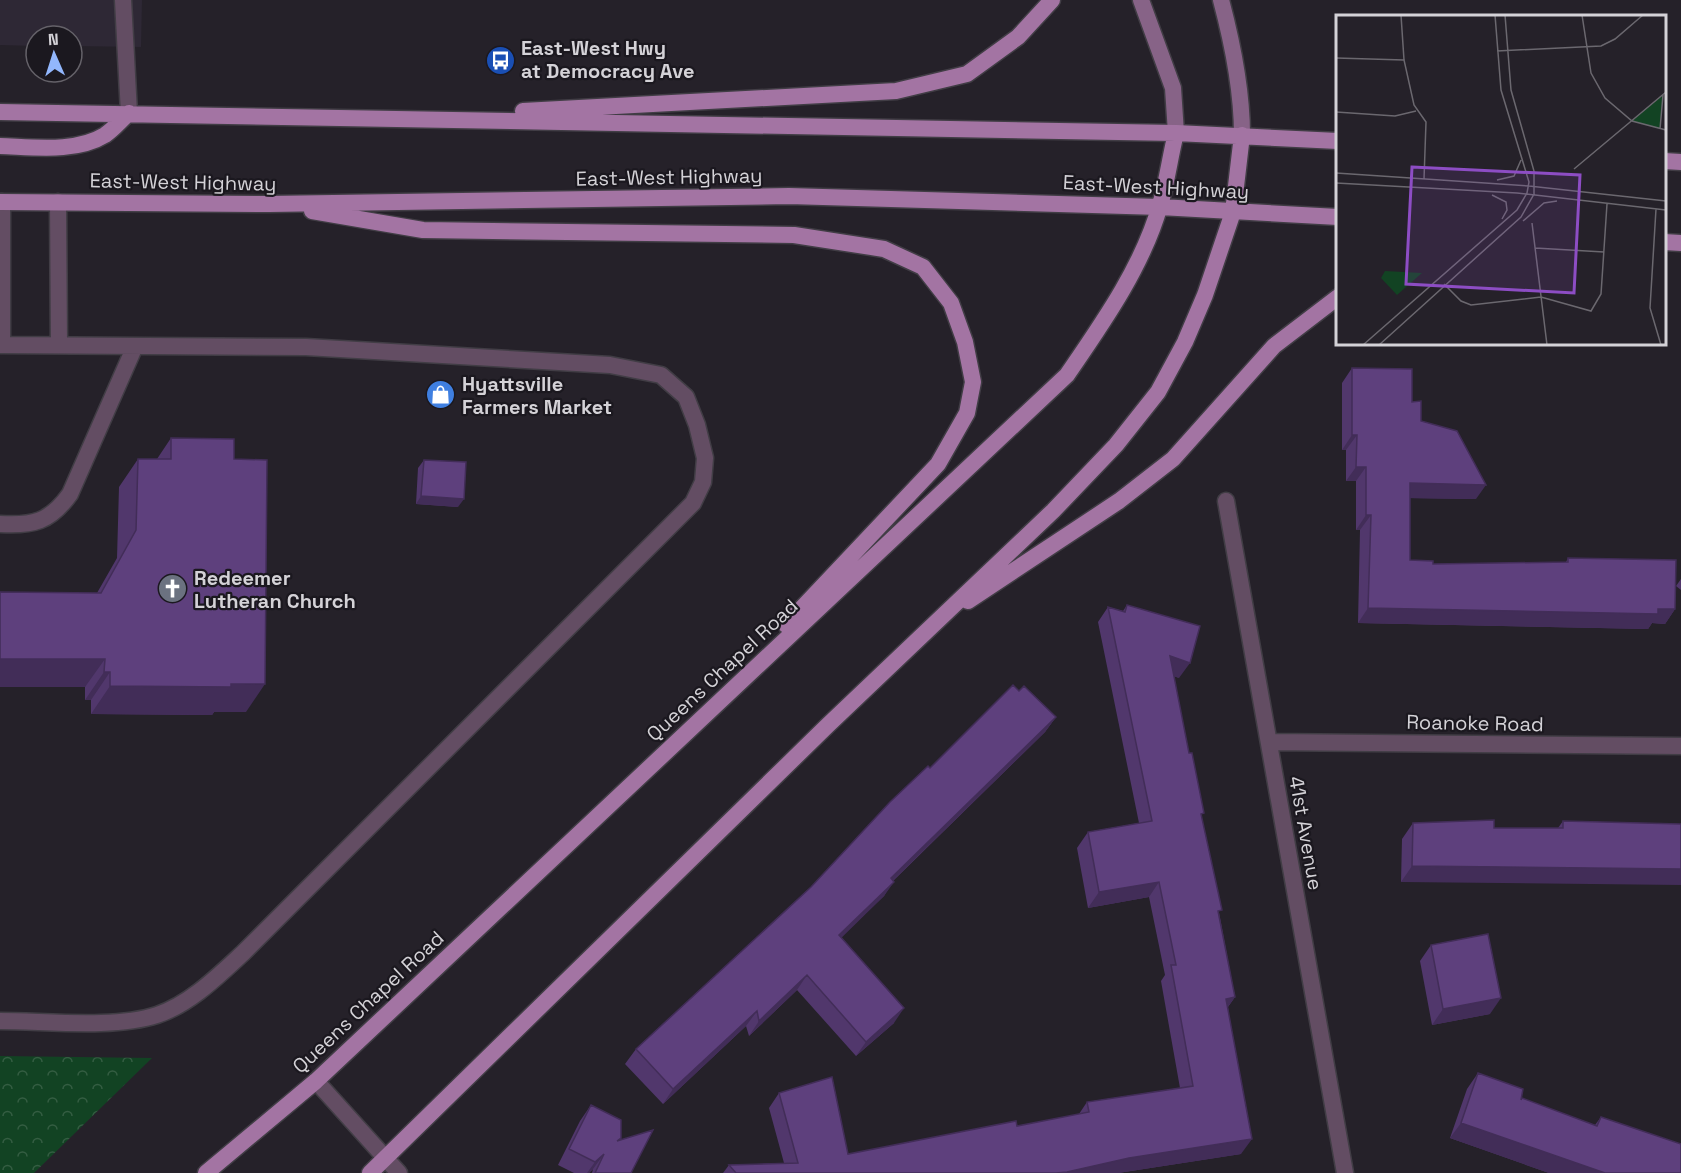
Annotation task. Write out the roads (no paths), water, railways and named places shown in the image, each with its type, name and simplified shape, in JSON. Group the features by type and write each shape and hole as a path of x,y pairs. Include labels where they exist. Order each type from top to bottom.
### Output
{"main road":[{"path":"390,118 896,91 967,74 1018,37 1052,0"},
{"path":"1141,0 1173,88 1176,133"},
{"path":"370,1173 1053,510 1116,445 1158,392 1185,342 1233,212 1242,135 1242,112 1233,47 1221,0"},
{"path":"0,112 1176,133 1336,141"},
{"path":"0,146 76,145 94,141 108,133 129,113"},
{"name":"Queens Chapel Road","path":"206,1173 316,1081 1067,375 1091,340 1136,263 1160,207 1176,133"},
{"path":"1666,161 1681,162"},
{"name":"East-West Highway","path":"1,202 269,204 789,196 1160,207 1336,217"},
{"path":"269,204 423,230 794,235 884,249 922,267 951,303 965,342 973,382 967,413 938,464 682,736"},
{"path":"1666,242 1681,243"},
{"path":"935,623 1119,501 1173,459 1274,346 1336,299"}],"street":[{"path":"123,0 129,113"},
{"path":"0,1021 121,1022 158,1015 194,995 243,953 693,503 703,482 705,458 697,425 686,397 661,375 610,365 318,348 1,345 1,202"},
{"path":"58,202 59,345"},
{"path":"0,524 28,525 57,512 70,494 135,346"},
{"name":"41st Avenue","path":"1226,501 1345,1173"},
{"name":"Roanoke Road","path":"1269,742 1681,746"},
{"path":"316,1081 399,1173"}],"place":[{"name":"East-West Hwy at Democracy Ave","path":"500,60"},
{"name":"Hyattsville Farmers Market","path":"441,395"},
{"name":"Redeemer Lutheran Church","path":"173,589"}]}
